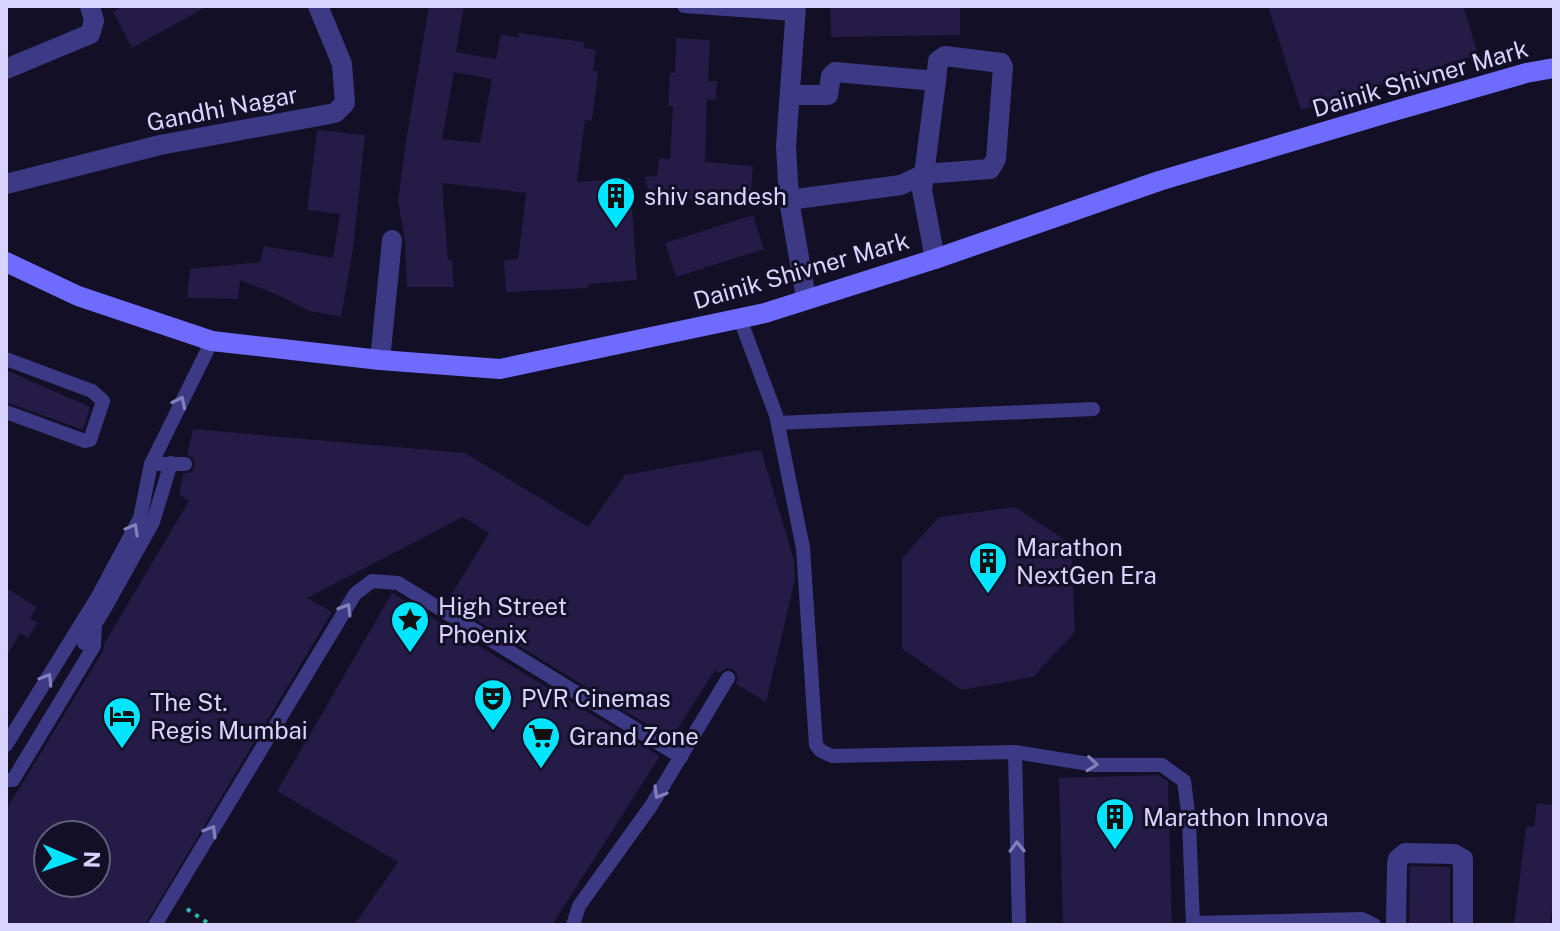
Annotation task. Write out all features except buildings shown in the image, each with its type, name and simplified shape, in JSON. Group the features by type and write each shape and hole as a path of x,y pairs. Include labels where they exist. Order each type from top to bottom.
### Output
{"main road":[{"name":"Dainik Shivner Mark","path":"6,262 78,296 212,341 380,360 500,369 740,319 935,259 1159,181 1423,102 1554,68"}],"street":[{"path":"6,69 90,34 94,21 90,6"},
{"name":"Gandhi Nagar","path":"6,184 160,145 335,113 345,103 342,64 318,6"},
{"path":"796,10 786,146 789,200 806,298"},
{"path":"789,200 901,185 924,174 990,169 996,159 1001,63 945,56 938,61 936,81 924,174 922,190 935,259"},
{"path":"790,95 828,95 831,76 835,72 936,81"},
{"path":"380,360 392,240"},
{"path":"1396,925 1398,859 1405,853 1417,853 1454,854 1463,859 1463,925"}],"lane":[{"path":"684,6 796,10"},
{"path":"740,319 778,423 803,548 816,745 821,751 832,756 1015,752 1095,765 1162,765 1184,781 1189,820 1193,924 1362,919 1374,925"},
{"path":"6,745 97,598 140,518 151,464 212,341"},
{"path":"6,359 92,391 103,401 90,440 85,441 6,412"},
{"path":"778,423 1093,409"},
{"path":"97,598 94,646 13,780 6,780 153,522 178,464 151,464"},
{"path":"155,925 355,594 372,581 398,583 681,757"},
{"path":"573,925 579,906 651,806 728,678"},
{"path":"1015,752 1019,925"}],"path":[{"path":"171,898 211,925"}],"place":[{"name":"shiv sandesh","path":"616,230"},
{"name":"Marathon NextGen Era","path":"988,595"},
{"name":"High Street Phoenix","path":"410,654"},
{"name":"PVR Cinemas","path":"493,732"},
{"name":"The St. Regis Mumbai","path":"122,750"},
{"name":"Grand Zone","path":"541,770"},
{"name":"Marathon Innova","path":"1115,851"}]}
